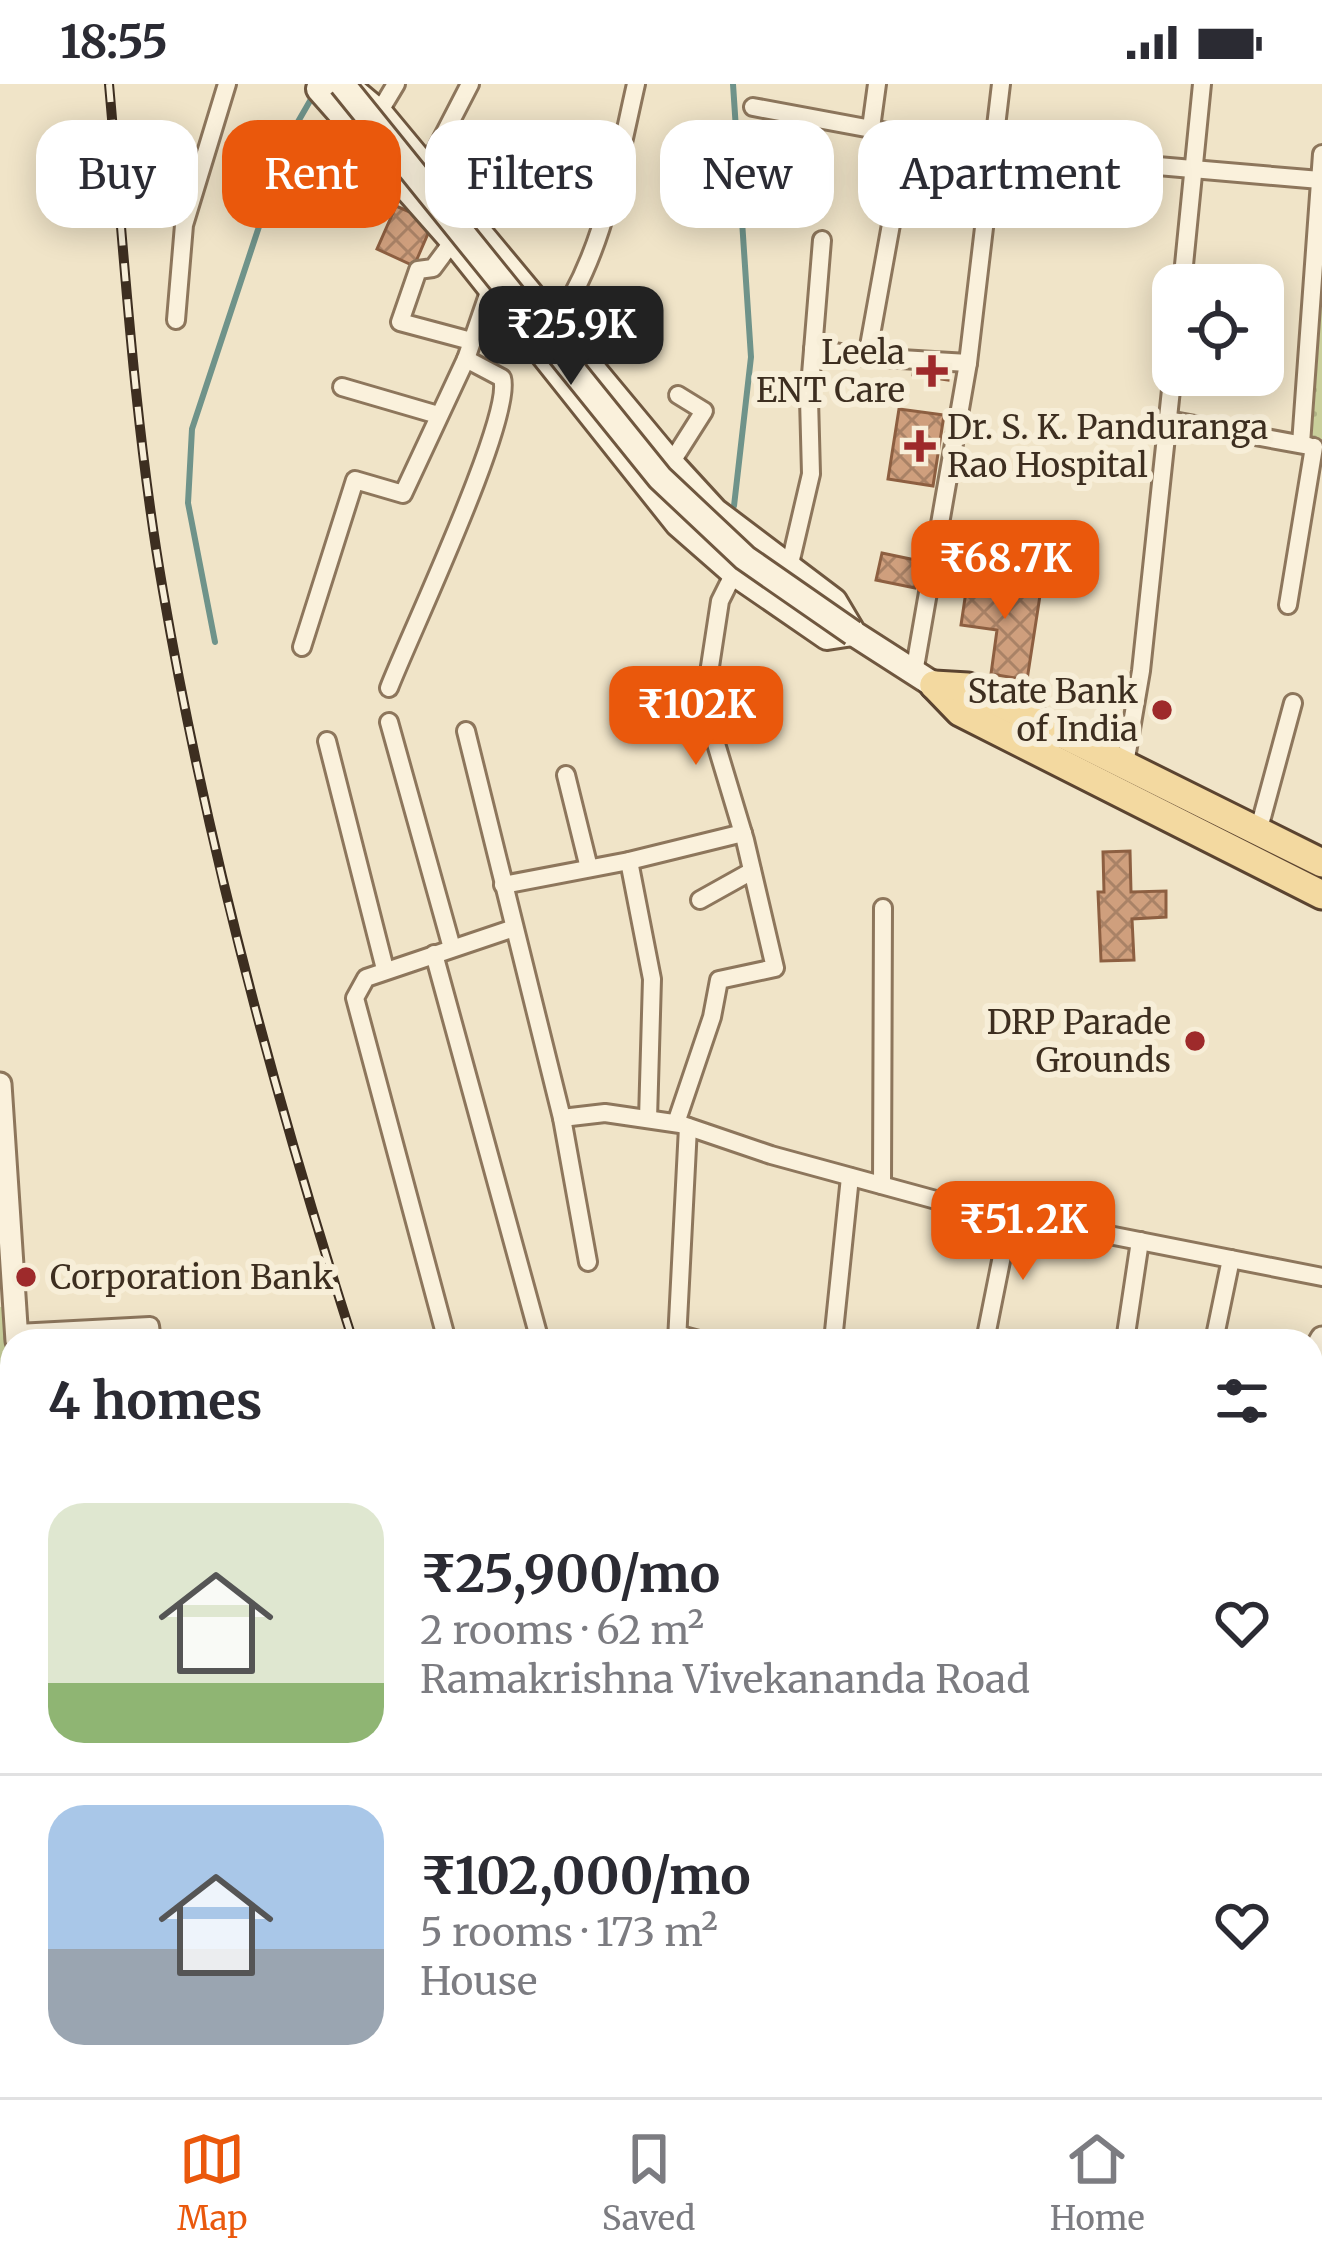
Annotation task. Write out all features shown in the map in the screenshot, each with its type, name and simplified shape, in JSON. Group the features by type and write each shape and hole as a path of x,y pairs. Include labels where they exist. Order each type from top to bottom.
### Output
{"main road":[{"path":"329,87 355,92 380,112 425,164"},
{"path":"329,87 353,120"},
{"path":"329,87 660,478 745,557 924,679 960,712 1322,895"},
{"path":"401,181 678,524 734,573 827,637 853,633"},
{"path":"478,228 670,463 715,511 841,607 853,633"},
{"path":"924,679 968,687 1322,863"}],"street":[{"path":"176,320 184,225 227,84"},
{"path":"374,120 396,84"},
{"path":"452,120 470,84"},
{"path":"537,348 576,296 609,202 636,84"},
{"path":"872,120 877,84"},
{"path":"998,120 1001,84"},
{"path":"1184,264 1202,84"},
{"path":"753,107 858,126"},
{"path":"1288,605 1312,446 1322,154"},
{"path":"1163,166 1320,180"},
{"path":"412,194 425,173"},
{"path":"867,357 890,228"},
{"path":"924,679 985,228"},
{"path":"789,568 811,474 813,349 822,240"},
{"path":"389,688 478,479 504,399 502,378 468,350 400,322 418,270 433,268 453,241"},
{"path":"302,647 356,480 403,494 490,289"},
{"path":"813,349 968,363"},
{"path":"342,387 438,416"},
{"path":"670,463 704,411 678,395"},
{"path":"1125,764 1141,671 1170,396"},
{"path":"1168,420 1312,446"},
{"path":"677,1329 682,1125 719,980 775,968 714,737 709,673 720,601 734,573"},
{"path":"1258,832 1293,703"},
{"path":"388,722 537,1329"},
{"path":"466,731 562,1118 588,1262"},
{"path":"327,741 385,970"},
{"path":"566,776 589,868"},
{"path":"502,885 742,833"},
{"path":"629,861 652,979 648,1119"},
{"path":"700,900 752,871"},
{"path":"882,1185 883,908"},
{"path":"444,1329 355,998 366,978 514,928"},
{"path":"0,1084 8,1302"},
{"path":"562,1118 605,1113 682,1125 850,1177 1010,1216 1322,1277"},
{"path":"834,1329 850,1177"},
{"path":"987,1329 1010,1216"},
{"path":"1127,1329 1140,1241"},
{"path":"1216,1329 1231,1259"},
{"path":"114,1329 150,1329"}],"green space":[{"path":"1322,299 1322,439 1312,437"},
{"path":"12,1306 12,1329 0,1329 0,1307"}],"building":[{"path":"401,208 425,219 425,228 430,228 414,266 377,249 386,228 401,228"},
{"path":"915,361 949,365 948,380 913,375"},
{"path":"899,409 944,415 933,486 888,479"},
{"path":"882,553 920,561 915,588 876,580"},
{"path":"968,578 1041,589 1027,680 991,674 997,630 961,625"},
{"path":"1130,851 1131,892 1166,891 1166,917 1132,919 1134,960 1101,961 1098,892 1104,892 1103,852"}],"waterway":[{"path":"733,84 751,357 734,506"},
{"path":"215,642 188,503 192,429 288,139 314,94"}],"railway":[{"path":"109,84 144,465 181,686 245,969 349,1329"}],"place":[{"name":"Leela ENT Care","path":"932,371"},
{"name":"Dr. S. K. Panduranga Rao Hospital","path":"920,446"},
{"name":"State Bank of India","path":"1162,710"},
{"name":"DRP Parade Grounds","path":"1195,1041"},
{"name":"Corporation Bank","path":"26,1277"}]}
